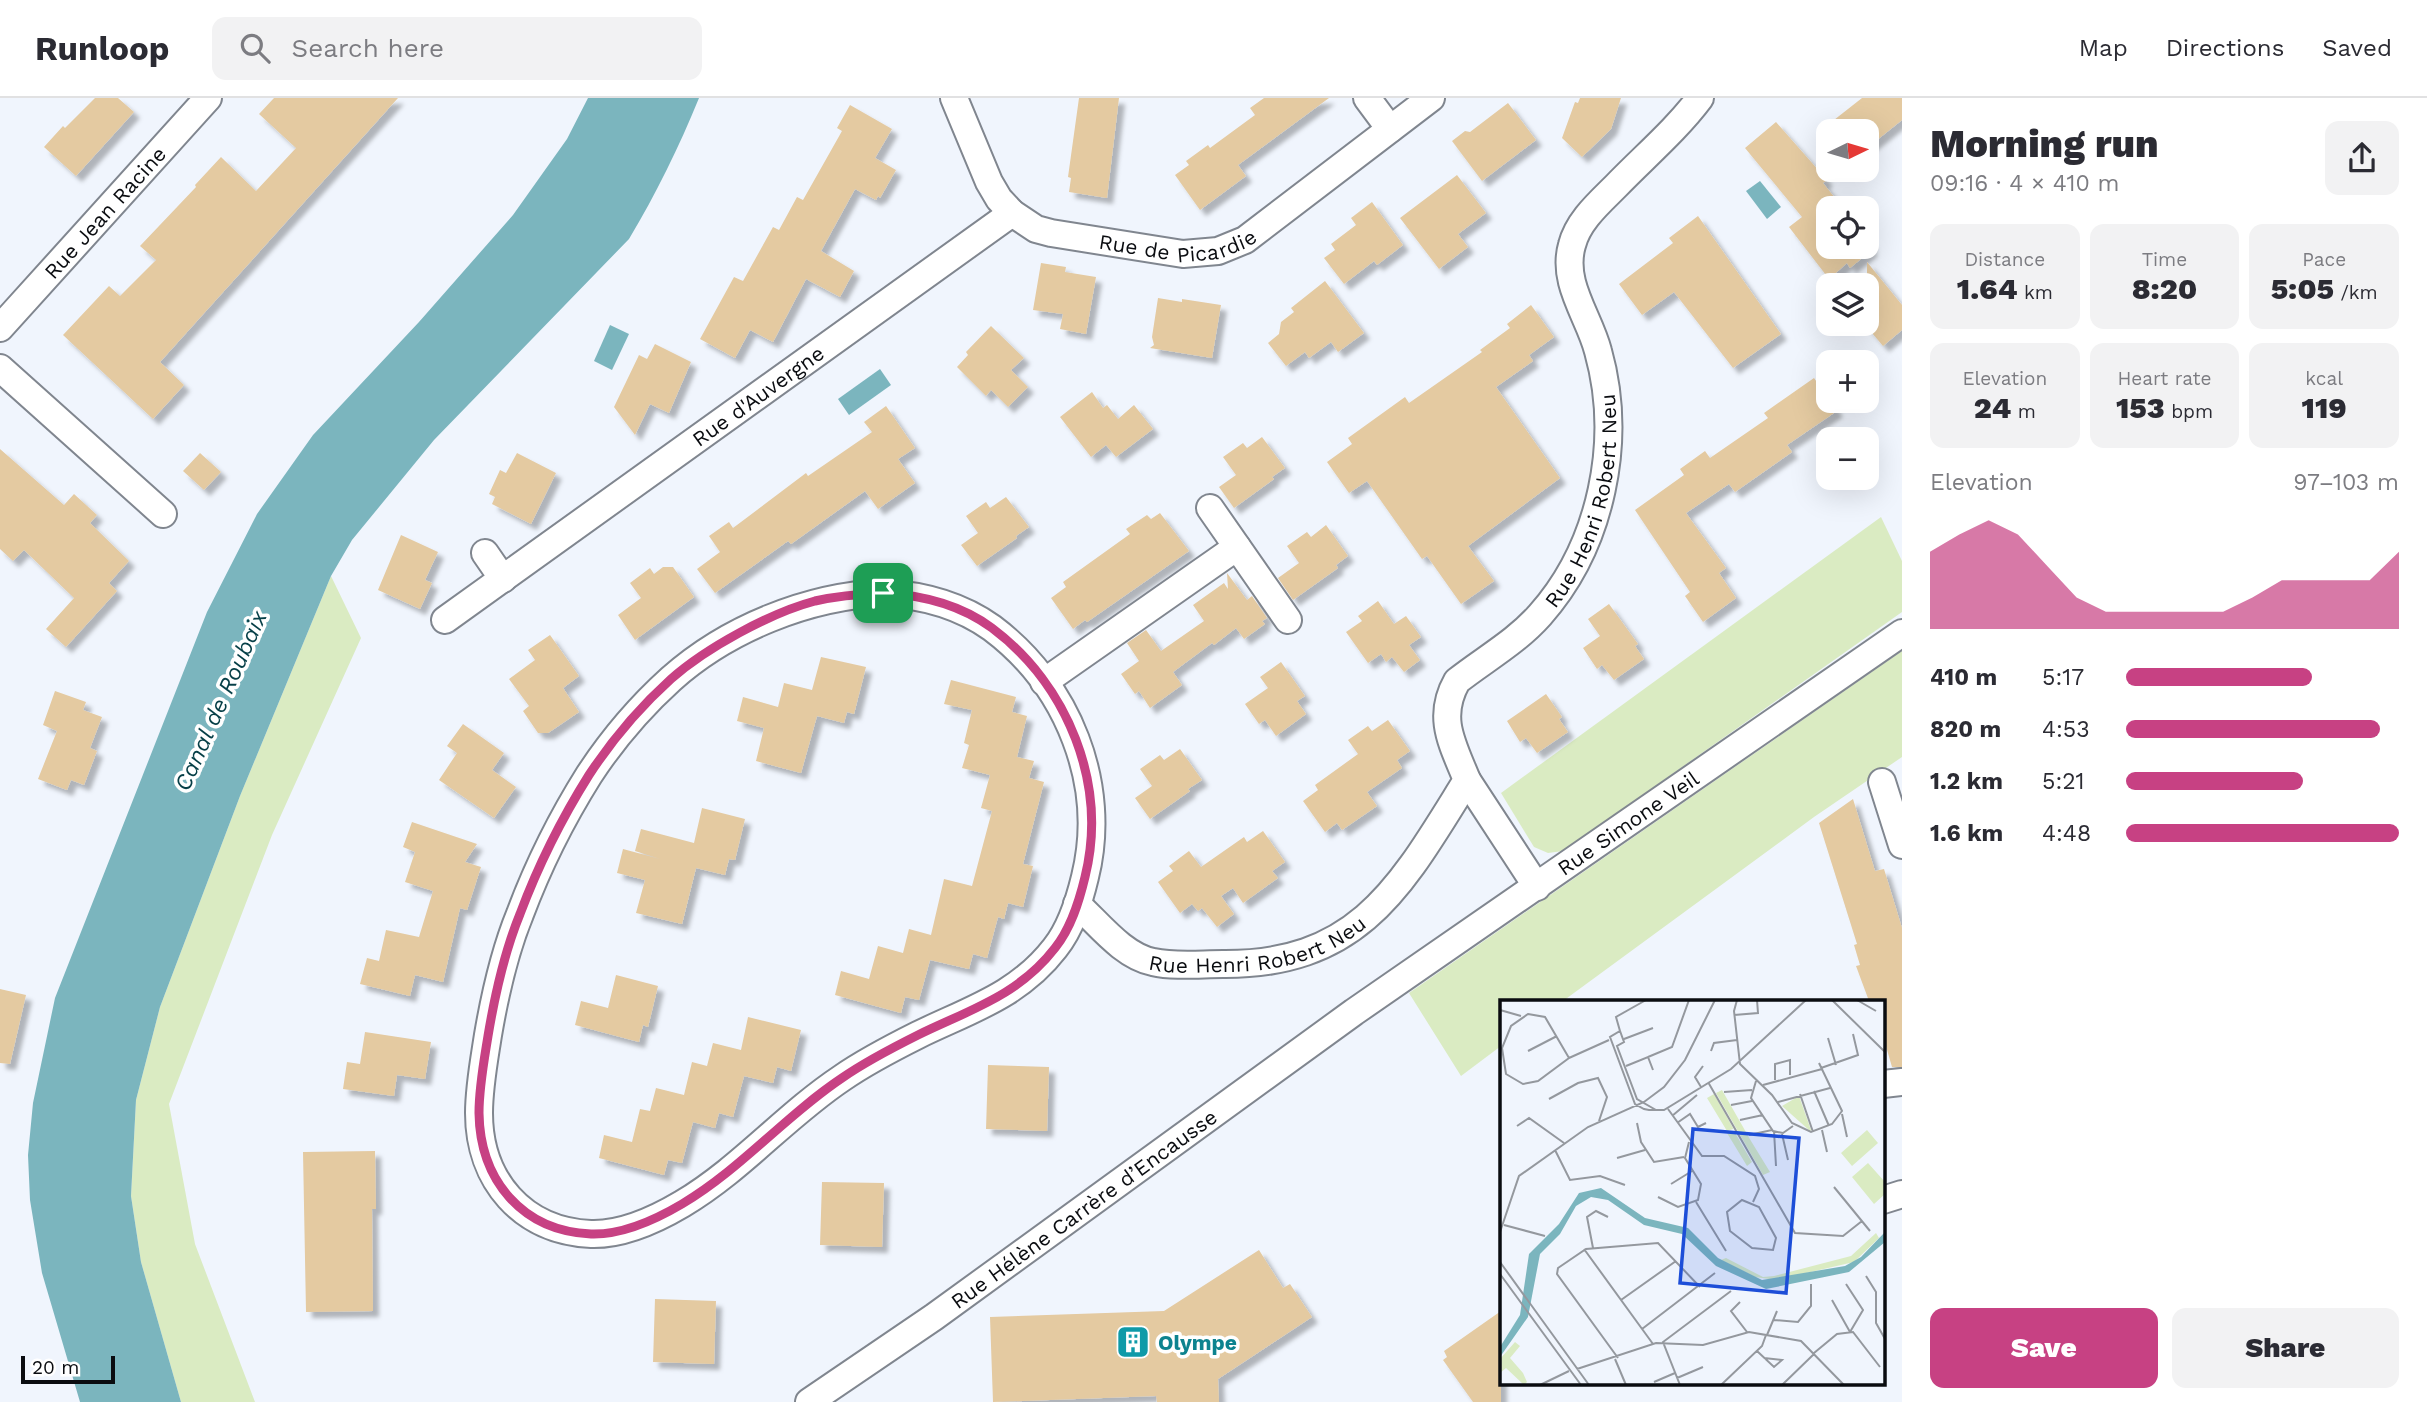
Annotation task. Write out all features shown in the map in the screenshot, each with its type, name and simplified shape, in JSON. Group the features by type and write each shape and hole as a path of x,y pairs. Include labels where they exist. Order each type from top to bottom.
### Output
{"street":[{"name":"Rue Jean Racine","path":"0,328 208,98"},
{"name":"Rue de Picardie","path":"954,98 989,182 1012,213 1024,222 1051,233 1183,254 1218,251 1245,240 1431,98"},
{"path":"1367,98 1391,129"},
{"name":"Rue Henri Robert Neu","path":"1537,887 1467,780 1449,736 1446,717 1451,692 1457,681 1522,633 1546,607 1580,555 1599,501 1605,468 1608,411 1597,346 1571,279 1569,263 1572,244 1588,215 1700,98"},
{"name":"Rue d'Auvergne","path":"445,620 1012,213"},
{"path":"0,368 163,514"},
{"path":"1210,508 1288,620"},
{"path":"1044,682 1237,547"},
{"path":"485,553 503,579"},
{"path":"883,593 925,598 969,615 991,628 1012,646 1044,682 1061,708 1078,742 1090,785 1092,835 1089,861 1077,904 1068,930 1056,947 1037,969 1018,984 989,1004 920,1034 842,1077 716,1181 659,1217 613,1233 562,1230 544,1224 523,1211 506,1196 495,1179 481,1136 480,1092 494,999 513,931 554,838 590,774 629,722 674,676 715,647 790,610 838,597 883,593"},
{"name":"Rue Simone Veil","path":"1354,1013 1902,634"},
{"name":"Rue Henri Robert Neu","path":"1077,904 1126,949 1139,958 1153,962 1250,964 1282,960 1303,953 1349,930 1387,898 1404,878 1467,780"},
{"path":"1882,782 1902,845"},
{"name":"Rue Hélène Carrère d’Encausse","path":"809,1402 934,1317 1354,1013"},
{"path":"1884,1084 1902,1082"},
{"path":"1884,1200 1902,1194"}],"green space":[{"path":"1881,517 1902,561 1902,612 1563,851 1548,853 1534,847 1501,793"},
{"path":"331,576 361,638 272,835 169,1104 195,1244 255,1402 181,1402 141,1262 131,1196 136,1100 160,1007 240,796"},
{"path":"1902,651 1902,757 1814,817 1564,1000 1500,1000 1500,1047 1461,1076 1409,993"}],"water":[{"name":"Canal de Roubaix","path":"588,98 699,98 667,170 629,239 434,440 352,540 331,576 240,796 160,1007 136,1100 131,1196 141,1262 181,1402 80,1402 42,1273 30,1200 28,1155 33,1103 55,998 207,612 257,514 313,435 419,322 513,215 567,139"},
{"path":"1760,181 1781,207 1767,219 1746,191"},
{"path":"610,325 629,334 612,370 594,361"},
{"path":"880,369 891,385 849,415 838,399"}],"building":[{"path":"95,98 118,98 134,112 76,176 44,147"},
{"path":"274,98 398,98 160,362 184,385 153,419 63,335 109,286 120,296 156,260 140,246 221,157 256,191 296,148 259,114"},
{"path":"1079,98 1119,98 1107,198 1069,192 1071,178 1068,177"},
{"path":"1264,98 1329,98 1238,165 1246,176 1200,210 1175,175 1189,165 1186,161 1208,145 1210,148 1255,115 1250,108"},
{"path":"1580,98 1621,98 1611,129 1582,157 1562,138 1575,102 1578,103"},
{"path":"1862,98 1902,98 1902,120 1880,138 1880,119 1835,119"},
{"path":"1508,103 1536,140 1482,181 1452,141 1465,131 1470,132"},
{"path":"850,105 892,129 875,158 896,170 880,198 878,196 876,200 855,189 821,251 854,271 840,297 806,279 773,342 750,330 735,358 700,339 734,277 743,281 773,227 779,230 797,197 803,200 842,131 837,128"},
{"path":"1776,122 1816,167 1816,182 1824,182 1833,196 1816,196 1816,259 1861,259 1850,268 1847,263 1836,273 1824,273 1789,227 1802,217 1745,148"},
{"path":"1457,175 1486,213 1458,234 1468,247 1439,269 1400,218"},
{"path":"1372,202 1403,245 1377,265 1374,261 1344,284 1324,258 1335,250 1331,244 1356,225 1351,218"},
{"path":"1698,216 1781,334 1733,368 1674,292 1642,315 1619,284 1673,243 1669,238"},
{"path":"1867,262 1876,273 1867,273"},
{"path":"1041,263 1066,267 1065,272 1096,277 1086,334 1060,329 1063,314 1033,310"},
{"path":"1879,277 1902,305 1902,330 1883,346 1875,336 1879,336"},
{"path":"1325,281 1364,333 1338,352 1331,342 1309,358 1305,352 1286,366 1268,343 1279,334 1281,322 1294,312 1291,308"},
{"path":"1158,298 1221,305 1212,358 1150,348 1154,345 1152,337"},
{"path":"1531,305 1554,337 1529,355 1533,361 1496,387 1560,478 1468,546 1494,581 1461,604 1427,556 1422,559 1367,481 1349,493 1327,462 1352,444 1348,438 1405,397 1409,403 1482,352 1480,350 1510,328 1507,324"},
{"path":"991,326 1024,358 1011,370 1028,387 1008,407 991,390 986,396 957,367 968,355 966,352"},
{"path":"655,344 691,362 669,413 650,404 635,435 614,407 639,355 647,359"},
{"path":"1814,378 1816,413 1834,413 1787,445 1792,452 1735,492 1729,484 1686,513 1726,568 1719,573 1736,598 1703,622 1685,596 1690,592 1635,510 1684,475 1680,469 1705,451 1710,458 1768,418 1764,413"},
{"path":"1092,392 1103,408 1107,405 1118,419 1134,405 1153,429 1116,457 1106,445 1091,457 1060,417"},
{"path":"886,406 915,448 898,459 915,483 878,509 865,491 791,544 788,541 715,593 697,569 720,552 709,536 729,522 733,528 806,473 808,476 872,432 864,422"},
{"path":"1262,437 1285,468 1234,508 1219,487 1236,475 1223,457 1243,443 1247,448"},
{"path":"0,449 64,505 74,494 97,515 90,523 129,561 109,583 117,591 66,647 46,629 74,598 24,550 13,561 0,549"},
{"path":"200,453 221,472 204,490 183,471"},
{"path":"517,453 556,473 531,524 492,504 495,497 489,494 500,470 506,473"},
{"path":"1006,497 1029,527 977,566 961,545 978,533 966,516 986,502 990,508"},
{"path":"1160,513 1189,551 1073,629 1051,598 1066,587 1063,582 1130,534 1126,529 1147,515 1151,519"},
{"path":"1326,525 1348,556 1336,565 1338,568 1293,600 1278,578 1299,563 1287,546 1307,532 1311,537"},
{"path":"401,535 438,552 425,580 432,583 420,609 378,590"},
{"path":"663,567 673,567 694,597 635,640 618,615 641,598 630,583 650,568 654,574"},
{"path":"1227,573 1247,600 1252,596 1267,618 1262,621 1265,624 1244,639 1236,628 1214,645 1212,643 1173,672 1182,685 1150,708 1139,691 1135,694 1121,674 1139,661 1127,643 1146,630 1161,651 1204,621 1193,605 1224,583 1228,589"},
{"path":"1378,601 1394,624 1406,616 1421,637 1409,645 1420,660 1404,672 1392,657 1386,662 1381,654 1368,663 1346,632 1362,621 1358,616"},
{"path":"1609,604 1638,644 1635,646 1644,659 1614,680 1602,665 1597,669 1583,648 1600,636 1588,619"},
{"path":"550,635 579,676 563,688 579,712 548,733 538,733 523,711 529,706 509,679 535,660 528,650"},
{"path":"821,657 866,667 854,714 847,712 844,723 817,716 801,773 756,761 764,728 737,721 743,697 778,707 784,683 812,690"},
{"path":"1281,662 1305,696 1297,701 1306,714 1276,736 1265,720 1259,724 1245,704 1268,688 1260,677"},
{"path":"951,680 1016,697 1012,712 1027,716 1017,757 1034,761 1029,778 1044,782 1023,864 1033,866 1023,907 1008,903 1004,919 998,917 987,958 973,954 969,969 930,960 919,1000 905,997 901,1013 835,995 841,971 869,979 878,946 903,953 909,929 931,935 944,879 972,886 992,811 981,808 990,775 962,768 969,745 964,743 972,710 944,704"},
{"path":"55,691 86,702 83,710 102,717 90,748 97,751 84,785 71,780 67,790 38,779 57,731 43,725"},
{"path":"1546,694 1562,717 1559,719 1568,732 1537,753 1526,738 1520,742 1507,721"},
{"path":"1388,720 1410,751 1397,760 1402,768 1367,792 1377,806 1342,830 1337,823 1325,832 1303,801 1318,790 1315,785 1358,754 1348,740 1368,726 1372,731"},
{"path":"463,724 504,753 492,770 516,787 494,818 439,780 457,753 447,746"},
{"path":"1180,749 1202,780 1150,819 1135,798 1152,786 1140,769 1160,755 1164,760"},
{"path":"1853,799 1875,871 1884,869 1902,928 1902,1067 1892,1067 1884,1039 1884,1000 1869,1000 1856,966 1860,965 1854,945 1857,944 1819,823"},
{"path":"702,808 745,819 735,860 729,859 725,875 696,868 682,924 636,913 645,880 617,873 623,849 660,859 635,851 641,829 694,843"},
{"path":"412,822 477,844 465,862 481,867 467,910 460,908 443,982 415,975 410,996 360,984 367,958 379,961 386,930 419,937 433,891 405,882 415,852 403,847"},
{"path":"1263,831 1285,862 1272,871 1278,878 1243,903 1233,888 1221,896 1234,914 1217,927 1202,908 1198,911 1192,904 1180,913 1158,882 1173,871 1169,866 1189,851 1201,867 1244,837 1247,842"},
{"path":"616,975 658,986 648,1027 643,1025 639,1042 575,1025 581,1001 608,1008"},
{"path":"0,989 26,995 10,1064 0,1063"},
{"path":"748,1017 801,1030 791,1071 777,1067 773,1083 744,1076 733,1117 719,1113 715,1128 693,1122 682,1163 668,1160 664,1175 599,1158 604,1135 632,1142 640,1109 650,1111 656,1088 684,1095 692,1062 707,1066 713,1043 741,1050"},
{"path":"365,1032 431,1042 425,1079 397,1075 394,1096 343,1089 347,1062 360,1064"},
{"path":"988,1065 1049,1067 1047,1131 986,1129"},
{"path":"375,1151 376,1209 372,1209 373,1311 306,1312 303,1152"},
{"path":"822,1182 884,1183 882,1247 820,1245"},
{"name":"Olympe","path":"1259,1250 1283,1288 1290,1284 1312,1317 1218,1379 1219,1402 1157,1402 1156,1396 993,1402 990,1317 1164,1311"},
{"path":"655,1299 716,1301 714,1364 653,1362"},
{"path":"1500,1312 1501,1402 1473,1402 1443,1360 1447,1357 1444,1351"}],"place":[{"name":"Olympe","path":"1133,1342"}],"route":[{"path":"883,593 925,598 947,605 991,628 1027,661 1067,718 1078,742 1090,785 1092,810 1089,861 1068,930 1037,969 1018,984 989,1004 920,1034 842,1077 716,1181 684,1203 659,1217 613,1233 578,1233 544,1224 506,1196 495,1179 481,1136 479,1115 484,1058 501,970 520,914 554,838 608,748 648,701 698,658 769,619 812,602 883,593"}]}
